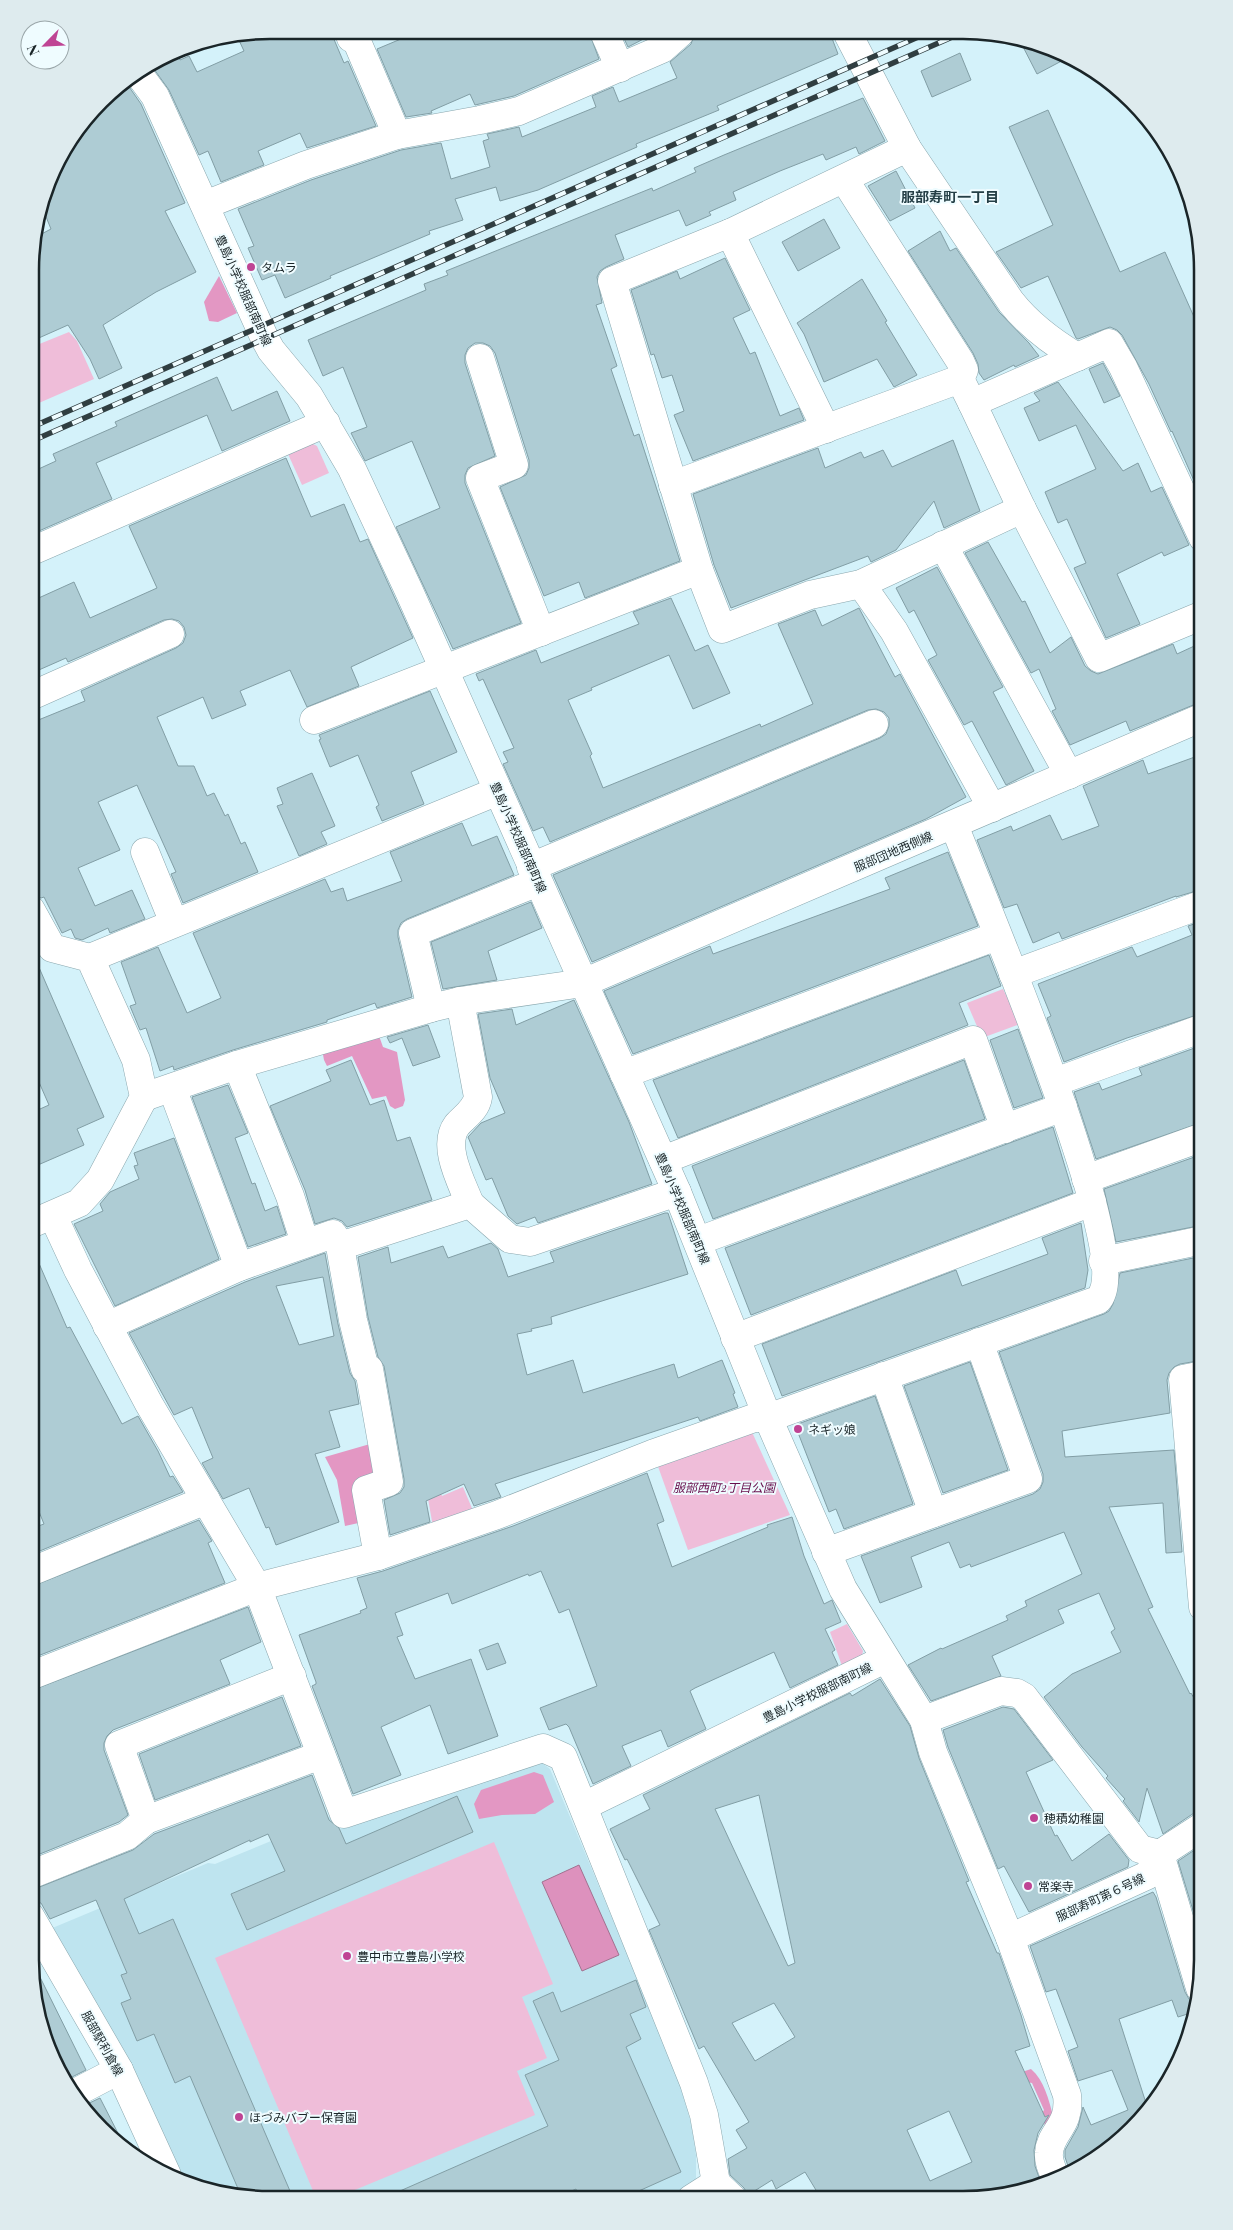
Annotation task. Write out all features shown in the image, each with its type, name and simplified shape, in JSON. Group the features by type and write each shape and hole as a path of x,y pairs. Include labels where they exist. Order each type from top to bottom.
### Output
{"street":[{"path":"359,39 397,135"},
{"path":"607,39 620,68"},
{"path":"206,205 306,165 397,135 519,111 662,49 673,39"},
{"path":"851,39 907,148 1024,319 1059,346 1077,357"},
{"name":"豊島小学校服部南町線","path":"141,78 155,96 268,344 309,396 352,468 677,1192 768,1418 826,1552 843,1589 884,1659 584,1806"},
{"path":"907,148 730,233 612,281 699,570 722,629 810,594 861,584 1022,509"},
{"path":"674,485 960,379 964,370 960,361 844,179"},
{"path":"730,233 826,428"},
{"path":"972,403 1109,343 1123,367 1194,519"},
{"path":"480,358 514,465 480,478 540,632"},
{"path":"960,379 1022,509 1099,658 1194,619"},
{"path":"39,548 326,423"},
{"path":"943,545 1069,775"},
{"path":"314,720 699,570"},
{"path":"861,584 894,631 992,808"},
{"path":"39,693 170,634"},
{"name":"服部団地西側線","path":"144,1097 237,1065 431,1008 583,983 1194,721"},
{"path":"431,1008 413,933 535,874 874,724"},
{"path":"39,924 52,948 90,958 498,791"},
{"path":"39,1672 257,1587 378,1556 497,1515 689,1441 754,1418 768,1418 1098,1300 1104,1291 1103,1260 1100,1232 1089,1191 1055,1082 954,825"},
{"path":"145,852 174,923"},
{"path":"1013,974 1194,907"},
{"path":"624,1074 997,936"},
{"path":"90,958 136,1060 144,1097 100,1180 79,1203 42,1220 107,1326 150,1404 257,1587 344,1814 543,1748 563,1757 696,2088 725,2191"},
{"path":"460,1002 478,1097 474,1108 456,1127 451,1156 470,1204 510,1239 530,1242 677,1192"},
{"path":"1055,1082 1194,1031"},
{"path":"663,1160 973,1040 1005,1129"},
{"path":"237,1065 290,1196 305,1243"},
{"path":"172,1088 239,1267"},
{"path":"698,1241 1063,1107"},
{"path":"735,1338 1089,1191 1194,1142"},
{"path":"340,1246 470,1204"},
{"path":"107,1326 239,1267 333,1234 340,1246 353,1320 365,1369 369,1369 389,1482 366,1490 378,1556"},
{"path":"1103,1260 1194,1242"},
{"path":"826,1552 1028,1480 979,1342"},
{"path":"884,1376 933,1513"},
{"path":"1194,1377 1182,1379 1194,1509"},
{"path":"39,1568 206,1500"},
{"path":"884,1659 924,1720 933,1752 1010,1938 1067,2095 1065,2120 1051,2144 1049,2152 1049,2160 1054,2173"},
{"path":"146,1820 119,1746 292,1676"},
{"path":"924,1720 1001,1691 1017,1693 1030,1703 1140,1849 1160,1854 1194,1968"},
{"path":"39,1871 127,1836 146,1820 321,1755"},
{"name":"服部寿町第６号線","path":"1010,1938 1148,1875 1160,1854 1194,1831"},
{"name":"服部駅利倉線","path":"39,1932 119,2070 161,2163"},
{"path":"79,2091 119,2070"}],"shaded area":[{"path":"219,276 237,313 218,322 209,321 204,302"},
{"path":"378,1033 383,1047 397,1052 405,1100 403,1106 395,1109 390,1106 386,1096 372,1099 352,1056 327,1066 324,1060 322,1049"},
{"path":"370,1444 378,1476 363,1522 345,1526 337,1480 325,1457"},
{"name":"豊中市立豊島小学校","path":"542,1763 550,1769 676,2071 691,2123 696,2155 696,2180 680,2191 255,2191 225,2187 175,2171 127,2060 50,1929 208,1863 215,1864 332,1816 338,1829"},
{"path":"534,1772 543,1775 554,1802 535,1814 502,1815 479,1819 474,1804 481,1790"},
{"path":"579,1865 619,1955 582,1971 542,1882"},
{"path":"1031,2069 1043,2084 1053,2116 1046,2128 1041,2115 1044,2110 1032,2083 1026,2082 1022,2072"}],"green space":[{"path":"69,332 77,341 94,379 39,403 39,344"},
{"path":"311,443 317,446 329,473 302,485 288,454"},
{"path":"1003,989 1020,1024 982,1038 967,1003"},
{"name":"服部西町2丁目公園","path":"751,1430 790,1515 688,1550 656,1461"},
{"path":"433,1475 442,1496 463,1487 474,1513 433,1527 424,1476"},
{"path":"847,1624 863,1651 862,1656 842,1666 830,1632"},
{"path":"494,1842 553,1984 522,1997 547,2058 517,2071 535,2115 352,2191 313,2191 215,1958"}],"building":[{"path":"255,39 334,39 344,63 348,61 376,126 307,148 300,133 258,151 264,165 221,182 208,151 199,155 169,90 154,70 179,57 180,60 189,56 197,72 244,51 239,41"},
{"path":"401,39 592,39 599,59 514,96 475,105 470,94 431,111 432,113 406,117 377,49"},
{"path":"624,39 643,39 628,47"},
{"path":"693,39 832,39 838,54 717,106 719,110 636,144 637,147 538,190 500,201 496,187 455,199 463,220 429,231 430,234 330,276 331,278 285,298 275,275 262,280 248,248 254,246 238,209 311,180 401,150 441,143 451,179 490,167 483,141 489,139 487,134 519,127 522,137 596,107 592,96 613,87 619,102 677,78 670,62 691,44"},
{"path":"1023,47 1052,56 1061,61 1037,74"},
{"path":"960,53 971,80 932,97 921,71"},
{"path":"129,87 141,104 185,203 165,211 196,272 156,292 103,325 122,368 99,379 90,359 68,325 39,338 39,255 42,234 51,229 46,216 56,181 70,154 96,117"},
{"path":"863,98 885,141 859,154 856,147 826,160 823,154 780,171 733,192 736,200 709,212 711,215 686,226 679,210 615,235 624,259 600,271 597,277 602,303 596,305 617,366 611,369 634,436 639,434 680,561 585,598 579,582 544,596 500,487 526,475 529,468 529,460 495,353 490,346 483,343 475,343 468,348 465,355 465,363 495,456 468,468 465,475 465,483 521,623 453,649 396,527 440,508 412,441 365,461 351,433 367,427 343,367 323,376 308,340 426,290 424,284 448,275 446,271 652,188 653,191 696,172 694,168"},
{"path":"1048,110 1120,272 1165,252 1194,317 1194,481 1149,384 1122,335 1110,327 1078,339 1076,338 1048,276 1021,288 996,252 1053,225 1009,127"},
{"path":"896,171 915,208 890,221 868,186"},
{"path":"824,219 840,248 798,271 782,242"},
{"path":"940,231 950,251 956,248 999,312 1039,356 1015,367 1014,365 984,380 979,373 978,364 973,353 908,251"},
{"path":"725,258 750,310 733,318 750,354 755,352 780,416 799,408 804,420 693,461 674,415 684,411 672,375 662,378 654,354 651,355 631,290 677,271 680,279"},
{"path":"862,279 917,375 894,387 877,359 824,382 804,334 797,323"},
{"path":"1103,363 1120,396 1104,403 1089,369"},
{"path":"217,377 232,411 277,391 290,421 222,451 207,415 96,463 112,499 39,531 39,469 56,461 53,454 117,426 115,422"},
{"path":"1058,382 1123,471 1138,463 1151,492 1162,487 1189,545 1164,556 1162,552 1117,574 1140,624 1106,638 1074,568 1086,563 1067,519 1058,523 1045,492 1096,469 1076,425 1039,441 1024,408 1040,401 1034,393"},
{"path":"953,440 980,511 944,528 934,501 896,550 871,562 868,556 731,608 714,565 693,494 818,448 825,468 861,452 864,458 883,450 892,467"},
{"path":"286,458 311,517 344,504 360,542 368,539 413,638 351,667 359,686 307,707 290,670 240,691 246,705 212,719 203,697 157,717 178,766 194,766 207,796 214,793 225,816 228,814 241,844 245,842 258,872 183,903 171,874 176,872 137,785 98,802 120,850 78,868 95,906 132,890 145,919 110,933 108,928 82,940 75,938 71,929 62,933 44,897 39,897 39,720 85,701 81,691 176,648 183,643 186,635 184,627 179,621 172,619 164,620 68,662 66,658 39,670 39,598 74,582 90,618 157,588 129,526"},
{"path":"988,542 1022,602 1025,601 1050,653 1071,637 1085,666 1098,674 1173,644 1177,654 1194,646 1194,705 1130,731 1126,721 1070,745 1052,711 1056,709 1039,669 1031,673 965,553"},
{"path":"937,567 1003,687 993,692 1034,771 1006,785 972,721 964,725 928,660 937,655 914,610 909,613 896,588"},
{"path":"671,598 695,651 708,645 730,693 693,709 669,655 591,688 592,690 568,700 592,754 590,756 603,788 760,724 761,727 813,704 778,624 815,610 822,626 859,608 895,677 900,674 966,797 926,819 592,962 553,875 880,738 886,734 889,726 889,718 884,712 876,709 868,710 550,842 543,827 533,831 503,764 508,762 503,752 514,748 483,679 479,681 476,674 536,650 541,663 639,624 633,612"},
{"path":"430,691 457,752 411,772 424,804 382,821 376,807 379,805 358,755 330,767 319,740 321,739 319,735"},
{"path":"1194,757 1194,892 1176,896 1062,939 1059,932 1033,943 1017,904 1004,908 977,840 1011,826 1013,831 1050,815 1062,840 1099,826 1083,786 1143,760 1148,774"},
{"path":"312,773 335,826 321,832 327,844 299,856 277,806 283,804 277,788"},
{"path":"462,823 472,846 497,836 514,875 401,923 398,937 412,997 377,1008 375,1003 327,1020 327,1022 174,1070 173,1066 160,1071 146,1028 140,1030 130,1006 136,1004 121,962 158,947 187,1013 221,998 193,933 325,879 331,892 343,888 347,901 402,881 390,852"},
{"path":"948,852 978,926 633,1054 604,991 710,946 713,954 890,889 885,878"},
{"path":"531,902 542,928 488,951 497,980 443,989 431,942"},
{"path":"1194,924 1194,1016 1127,1038 1064,1062 1047,1018 1051,1016 1038,984 1132,947 1137,957 1192,935 1188,926"},
{"path":"989,955 1001,986 959,1003 968,1025 678,1138 653,1080"},
{"path":"39,967 104,1117 77,1129 84,1145 39,1165 39,1109 49,1105 39,1082"},
{"path":"574,1000 629,1122 652,1184 538,1223 535,1217 517,1224 508,1216 492,1178 486,1180 468,1137 481,1123 505,1113 490,1078 478,1014 512,1009 516,1025"},
{"path":"428,1025 440,1057 413,1066 402,1038 390,1043 387,1037"},
{"path":"1018,1029 1043,1098 1014,1108 990,1040"},
{"path":"1194,1048 1194,1125 1096,1159 1074,1092 1099,1083 1102,1090 1142,1075 1139,1068"},
{"path":"351,1060 370,1105 384,1100 397,1141 410,1137 432,1200 347,1227 342,1221 334,1218 315,1224 305,1190 270,1106 331,1081 326,1070"},
{"path":"964,1060 985,1119 713,1219 692,1166"},
{"path":"228,1085 248,1133 235,1138 252,1184 255,1183 265,1211 277,1206 286,1234 248,1247 192,1097"},
{"path":"1053,1127 1073,1193 751,1315 725,1248"},
{"path":"174,1138 219,1259 115,1306 74,1224 103,1211 100,1204 110,1192 139,1179 134,1166 138,1165 134,1153"},
{"path":"1194,1157 1194,1227 1116,1242 1104,1189"},
{"path":"668,1213 688,1274 551,1317 552,1324 517,1334 527,1375 573,1360 583,1393 674,1364 678,1378 722,1360 735,1393 733,1394 738,1407 700,1421 698,1417 495,1484 501,1497 474,1506 464,1484 426,1501 430,1522 390,1535 384,1500 400,1493 404,1487 404,1479 384,1366 378,1357 368,1317 358,1257 388,1247 391,1263 443,1246 448,1258 491,1243 498,1249 508,1277 554,1262 550,1252"},
{"path":"1081,1223 1088,1270 1085,1288 782,1396 762,1344 956,1270 962,1286 1048,1254 1042,1238"},
{"path":"325,1253 338,1324 350,1373 355,1381 359,1404 329,1411 340,1447 315,1454 339,1522 276,1545 269,1527 266,1528 249,1488 223,1499 202,1463 213,1458 192,1407 174,1415 129,1333 245,1282","holes":["323,1277 334,1336 299,1345 276,1286"]},
{"path":"1194,1258 1194,1362 1180,1364 1169,1373 1167,1380 1170,1413 1062,1431 1065,1457 1174,1450 1182,1552 1166,1553 1163,1503 1109,1507 1153,1607 1148,1609 1190,1694 1194,1698 1194,1813 1163,1834 1147,1788 1139,1822 1123,1801 1125,1799 1106,1778 1108,1776 1082,1747 1044,1697 1072,1674 1121,1652 1111,1632 1115,1629 1099,1593 1058,1610 1064,1623 992,1656 1001,1676 931,1701 908,1665 941,1648 1008,1620 1006,1616 1027,1606 1025,1601 1082,1574 1064,1532 971,1567 970,1564 960,1568 949,1542 911,1557 922,1587 880,1603 861,1556 1033,1494 1040,1489 1043,1482 1043,1474 999,1352 1109,1311 1113,1304 1120,1273"},
{"path":"39,1263 67,1328 70,1327 122,1424 138,1416 170,1477 173,1476 183,1492 39,1551 39,1526 44,1524 39,1512"},
{"path":"970,1362 1008,1470 943,1493 904,1386"},
{"path":"875,1396 913,1504 844,1529 836,1509 829,1512 795,1425"},
{"path":"647,1473 664,1521 657,1524 672,1567 768,1527 767,1525 792,1517 804,1556 824,1604 832,1600 841,1622 825,1629 835,1650 832,1652 838,1665 790,1688 774,1652 695,1688 690,1691 706,1729 668,1747 661,1730 622,1746 631,1766 593,1784 569,1727 566,1724 549,1730 540,1708 597,1686 569,1609 559,1613 541,1571 529,1576 528,1574 452,1604 448,1593 395,1613 403,1635 397,1637 415,1679 471,1659 498,1736 448,1754 430,1705 381,1727 401,1775 353,1794 312,1686 316,1682 299,1635 361,1613 360,1611 367,1608 357,1578 383,1571 513,1526"},
{"path":"199,1520 212,1541 208,1543 225,1583 39,1655 39,1583"},
{"path":"248,1607 261,1642 220,1660 230,1684 113,1730 107,1736 104,1750 128,1815 119,1822 39,1854 39,1688"},
{"path":"498,1643 506,1663 487,1670 479,1650"},
{"path":"880,1679 910,1726 919,1758 969,1881 966,1882 997,1953 999,1953 1030,2046 1015,2051 1045,2117 1049,2115 1038,2133 1034,2150 1035,2166 1039,2178 1008,2187 978,2191 817,2191 805,2172 776,2189 772,2180 754,2191 746,2191 730,2175 728,2159 747,2148 736,2130 749,2122 704,2046 699,2049 649,1930 660,1925 610,1829 650,1809 643,1795 850,1693 852,1696","holes":["759,1795 795,1963 788,1966 715,1809","774,2003 795,2037 755,2061 732,2023","949,2111 972,2162 930,2181 907,2130"]},
{"path":"282,1697 301,1746 155,1800 139,1754"},
{"path":"1003,1707 1014,1709 1053,1760 1026,1772 1055,1836 1057,1835 1072,1861 1109,1834 1129,1860 1128,1867 1029,1912 1004,1866 998,1869 948,1747 943,1730"},
{"path":"312,1775 329,1820 339,1828 346,1844 457,1796 473,1832 247,1930 231,1894 285,1871 268,1834 250,1842 250,1840 124,1899 139,1934 173,1919 290,2191 255,2191 238,2189 190,2076 175,2083 154,2034 137,2041 121,2003 131,1999 121,1975 127,1973 96,1900 50,1919 39,1902 39,1887 133,1850 154,1834"},
{"path":"1194,1850 1194,1914 1178,1861"},
{"path":"1153,1892 1185,1992 1191,2000 1188,2014 1178,2017 1172,2000 1119,2019 1146,2102 1116,2134 1092,2152 1068,2166 1065,2150 1078,2127 1083,2107 1091,2125 1128,2110 1112,2070 1078,2081 1068,2051 1078,2047 1056,1989 1046,1992 1030,1946"},
{"path":"39,1975 86,2070 71,2078 56,2049 43,2005"},
{"path":"636,1980 646,2007 630,2014 641,2039 626,2047 681,2172 639,2191 577,2191 576,2189 571,2191 400,2191 548,2126 525,2075 559,2060 533,2001 553,1992 561,2012"},
{"path":"100,2098 119,2136 106,2124 89,2103"}],"railway":[{"path":"39,424 914,39"},
{"path":"39,438 948,39"}],"place":[{"name":"タムラ","path":"251,267"},
{"name":"ネギッ娘","path":"798,1429"},
{"name":"穂積幼稚園","path":"1034,1818"},
{"name":"常楽寺","path":"1028,1886"},
{"name":"豊中市立豊島小学校","path":"347,1956"},
{"name":"ほづみバブー保育園","path":"239,2117"}],"district":[{"name":"服部寿町一丁目","path":"950,196"}]}
